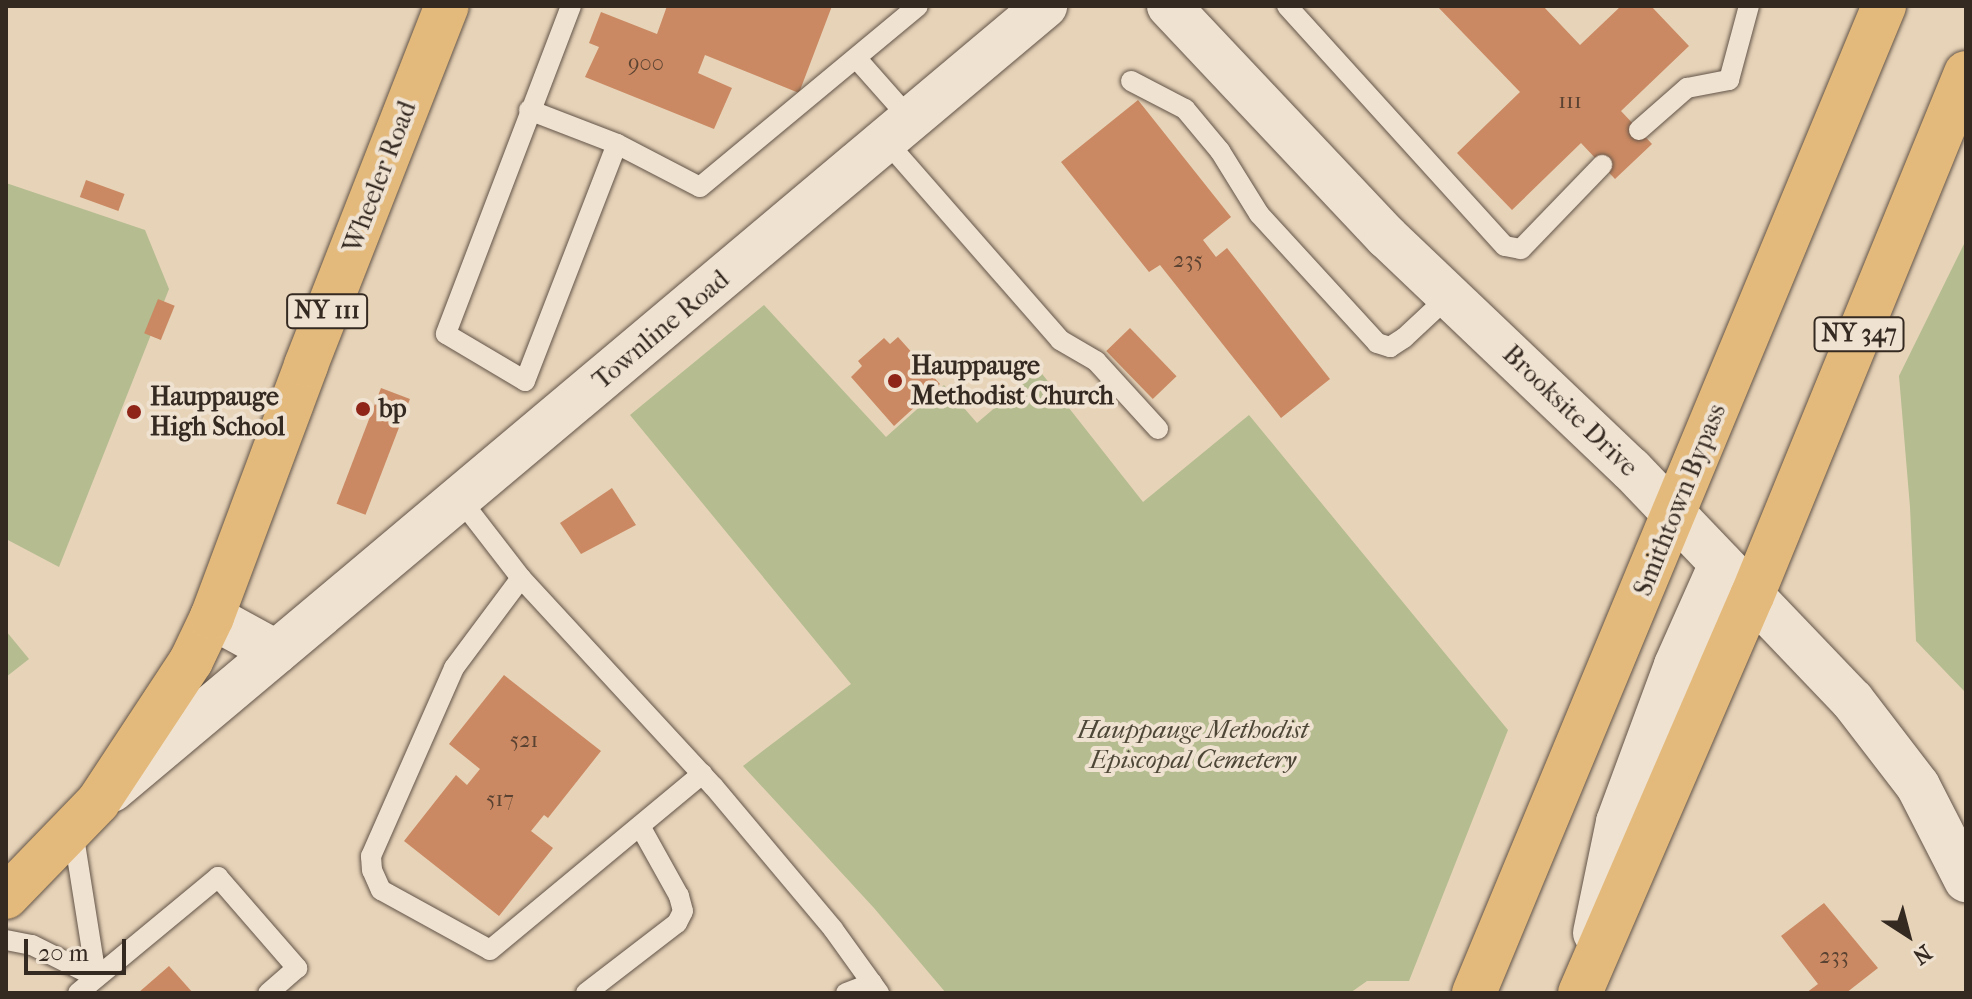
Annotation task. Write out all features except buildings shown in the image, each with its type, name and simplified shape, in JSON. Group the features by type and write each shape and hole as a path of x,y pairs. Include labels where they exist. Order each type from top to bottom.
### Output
{"main road":[{"name":"Wheeler Road","path":"191,661 212,617 306,365 447,6"},
{"name":"Smithtown Bypass","path":"1474,993 1884,6"},
{"name":"NY 347","path":"1583,986 1752,596 1966,73"},
{"name":"Townline Road","path":"6,897 85,816 191,661"}],"street":[{"name":"Townline Road","path":"85,816 1045,6"},
{"name":"Brooksite Drive","path":"1169,6 1387,237 1622,459 1852,700 1897,756 1936,818 1966,880"},
{"path":"1583,986 1618,822 1676,665 1721,564"},
{"path":"212,617 276,652"},
{"name":"Townline Road","path":"191,661 224,668 242,665 276,652"}],"lane":[{"path":"571,6 446,334 525,381 617,144"},
{"path":"529,110 617,144 700,187 918,6"},
{"path":"1287,6 1505,246 1521,249 1602,165"},
{"path":"1639,130 1687,88 1729,80 1749,6"},
{"path":"857,59 898,130 1060,340 1096,361 1158,429"},
{"path":"1131,81 1185,109 1220,151 1259,214 1377,343 1390,347 1404,338 1449,296"},
{"path":"460,499 521,578 702,774 833,929 875,988 846,993"},
{"path":"521,578 454,668 371,856 372,870 381,890 490,950 702,774"},
{"path":"85,816 96,977"},
{"path":"586,993 677,923 683,911 679,896 640,826"},
{"path":"78,993 218,877 297,968 268,993"},
{"path":"6,940 32,945 96,977"}],"green space":[{"path":"6,183 145,230 169,289 59,567 6,539"},
{"path":"1966,240 1966,693 1916,641 1910,507 1899,376"},
{"name":"Hauppauge Methodist Episcopal Cemetery","path":"764,305 886,437 944,385 977,423 1039,370 1143,502 1249,415 1508,730 1409,981 1367,981 1350,993 946,993 874,908 743,766 851,684 630,415"},
{"path":"6,631 29,659 6,677"}],"place":[{"name":"Hauppauge Methodist Church","path":"895,381"},
{"name":"bp","path":"363,409"},
{"name":"Hauppauge High School","path":"134,412"}]}
